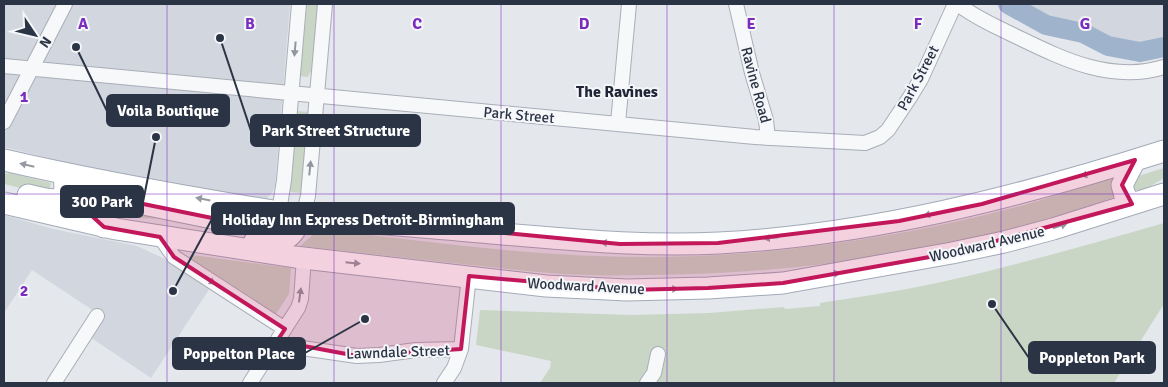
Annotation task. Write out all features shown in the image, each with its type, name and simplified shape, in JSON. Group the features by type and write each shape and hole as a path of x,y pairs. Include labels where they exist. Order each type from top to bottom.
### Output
{"main road":[{"path":"4,160 255,209 303,216 620,244 718,243 810,235 900,221 982,204 1164,151"},
{"path":"1132,204 1125,196 1122,186 1135,160"},
{"path":"4,189 56,201 64,194 66,184 63,173"},
{"name":"Woodward Avenue","path":"4,203 104,227 304,258 546,286 628,290 708,288 783,283 987,246 1164,194"},
{"path":"104,227 92,216 91,209 95,200 102,197 217,219 255,209"},
{"path":"151,235 169,224 273,244 288,238 297,228 303,216"}],"street":[{"path":"4,122 65,4"},
{"path":"279,212 284,180 299,4"},
{"path":"303,216 308,196 325,4"},
{"path":"618,124 628,4"},
{"name":"Ravine Road","path":"736,4 752,73 766,120 768,138"},
{"path":"956,4 1059,58 1076,64 1119,72 1164,67"},
{"name":"Park Street","path":"4,66 768,138 865,143 880,137 894,122 920,79 956,4"},
{"path":"151,235 174,257 285,329"},
{"path":"250,383 296,312 300,299 304,258"},
{"path":"444,383 454,368 461,349 469,276"},
{"path":"54,383 97,316"},
{"name":"Lawndale Street","path":"277,341 288,346 357,356 416,350 461,349"},
{"path":"647,383 654,373 658,354"}],"highlighted area":[{"path":"1135,160 1122,185 1132,204 952,253 783,283 708,288 627,290 469,276 461,349 357,356 277,341 285,329 174,257 160,237 104,227 92,216 95,200 109,197 217,219 255,209 620,244 718,243 899,221 982,204"}],"shaded area":[{"path":"4,4 290,4 275,186 272,193 266,199 260,199 138,180 4,147"},
{"path":"1008,4 1164,4 1164,47 1140,52 1108,46 1084,33 1046,25"},
{"path":"4,215 53,229 137,246 163,258 210,288 151,378 90,337 103,317 32,270 4,313"}],"green space":[{"path":"307,4 319,4 313,67 308,77 300,76"},
{"path":"297,111 309,112 301,193 289,192"},
{"path":"1164,168 1164,178 1144,190 1135,190 1132,185 1138,176"},
{"path":"10,173 51,183 49,195 4,184 4,174"},
{"path":"1112,177 1115,181 1118,196 1004,231 886,255 827,264 767,270 707,274 570,274 523,271 300,246 319,229 492,249 596,256 703,256 758,252 866,239 972,218 1024,205"},
{"path":"113,204 232,225 255,223 279,225 276,237 168,219 109,217"},
{"path":"1164,223 1164,304 1114,383 540,383 550,368 551,361 476,345 480,310 632,315 709,313 820,306 820,303 918,287 991,270"},
{"path":"192,255 291,268 289,294 276,314 273,314 187,258"}],"waterway":[{"path":"1008,4 1046,25 1083,33 1108,46 1140,52 1164,47"}],"place":[{"name":"Park Street Structure","path":"220,38"},
{"name":"Voila Boutique","path":"76,47"},
{"name":"300 Park","path":"156,137"},
{"name":"Holiday Inn Express Detroit-Birmingham","path":"173,291"},
{"name":"Poppleton Park","path":"992,304"},
{"name":"Poppelton Place","path":"365,319"}],"district":[{"name":"The Ravines","path":"617,92"}]}
